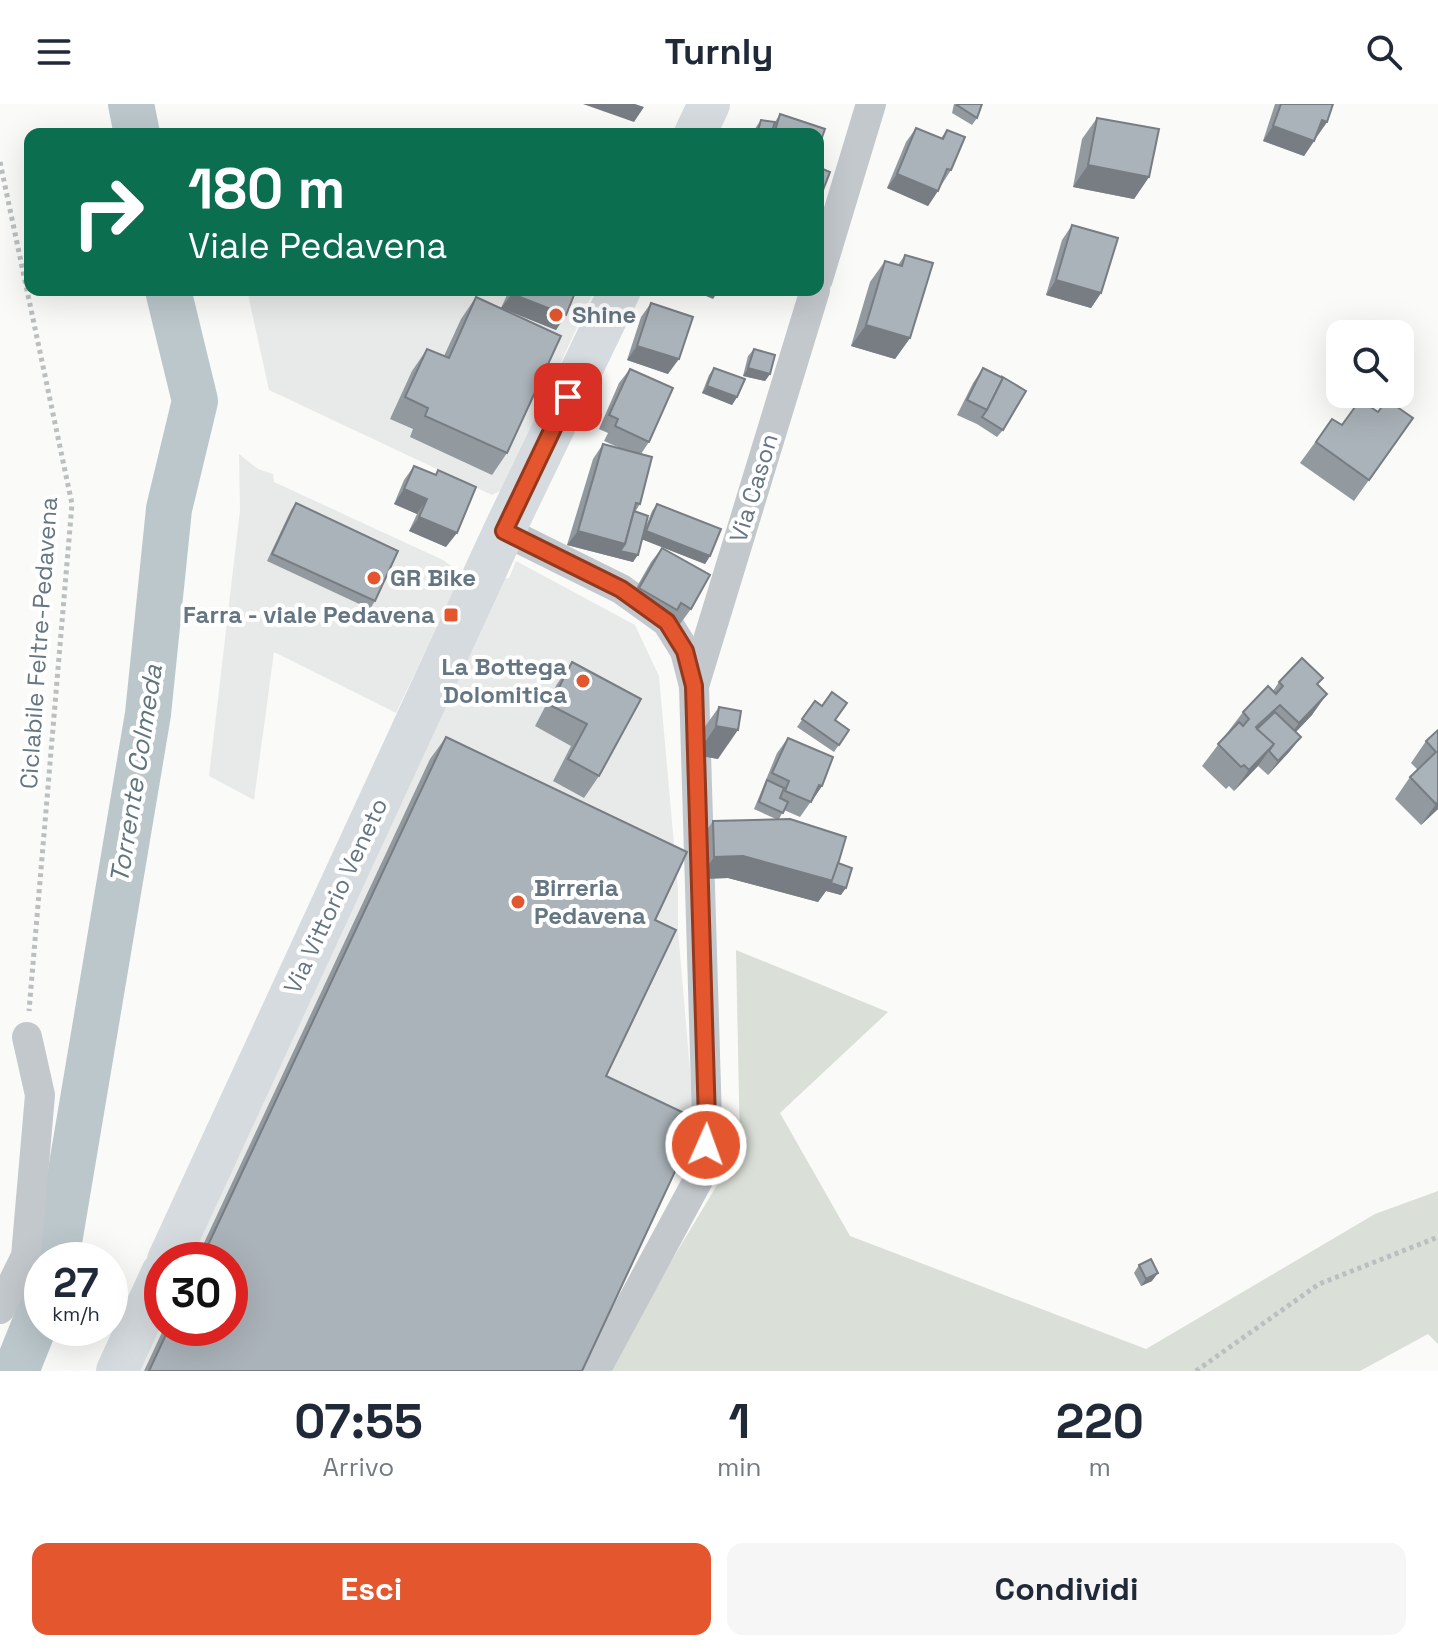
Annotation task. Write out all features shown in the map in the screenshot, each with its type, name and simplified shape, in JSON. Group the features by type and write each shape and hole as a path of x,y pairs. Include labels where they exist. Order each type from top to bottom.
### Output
{"main road":[{"path":"698,128 709,104"},
{"name":"Via Vittorio Veneto","path":"176,1242 504,531 617,296"},
{"path":"117,1371 144,1312"}],"street":[{"path":"824,259 871,104"},
{"name":"Via Cason","path":"694,686 813,296"},
{"path":"504,531 621,589 667,622 685,651 694,686 707,1121 704,1169 595,1371"},
{"path":"0,1309 26,1256 40,1095 27,1037"}],"path":[{"name":"Ciclabile Feltre-Pedavena","path":"0,162 24,276"},
{"name":"Ciclabile Feltre-Pedavena","path":"27,1037 72,504 28,296"},
{"path":"1196,1371 1319,1284 1438,1237"}],"shaded area":[{"path":"248,296 592,296 502,490 492,495 269,390"},
{"path":"239,454 258,469 273,474 274,482 443,560 462,574 396,713 274,652 254,800 209,776 240,510"},
{"name":"Birreria Pedavena","path":"516,561 635,625 659,676 678,889 678,930 693,1131 577,1371 131,1371 144,1343 144,1346 248,1346 248,1242 191,1242 501,579 509,578"},
{"path":"736,950 888,1012 780,1113 850,1236 1146,1349 1375,1214 1438,1191 1438,1344 1428,1334 1360,1371 605,1371 740,1147"}],"building":[{"path":"958,104 982,104 977,118"},
{"path":"1281,104 1333,104 1327,122 1322,120 1314,141 1273,126"},
{"path":"780,114 822,128 776,128"},
{"path":"1097,118 1159,129 1149,177 1088,165"},
{"path":"761,120 775,122 773,128 759,128"},
{"path":"916,128 943,139 947,130 965,137 938,191 897,174"},
{"path":"824,170 830,172 824,188"},
{"path":"1072,225 1118,238 1101,293 1056,280"},
{"path":"905,255 933,263 910,338 866,325 885,261 902,266"},
{"path":"517,296 574,296 566,315"},
{"path":"476,297 561,336 507,453 425,416 428,408 405,397 427,349 449,358"},
{"path":"651,303 693,317 679,359 637,346"},
{"path":"754,349 775,355 770,374 748,368"},
{"path":"714,368 745,379 737,397 707,386"},
{"path":"983,368 1003,378 987,410 967,400"},
{"path":"630,369 673,388 649,442 615,426 618,419 609,415"},
{"path":"1001,376 1026,391 1003,430 982,417 1003,378"},
{"path":"1354,408 1372,408 1378,412 1381,408 1399,408 1413,418 1369,480 1316,442 1332,419 1342,425"},
{"path":"603,444 652,457 640,504 636,503 625,544 578,531"},
{"path":"414,466 436,475 438,470 476,487 457,533 419,517 427,499 404,489"},
{"path":"296,503 398,551 375,601 272,554"},
{"path":"657,504 721,529 710,556 646,531"},
{"path":"634,511 648,516 638,555 620,551 625,544"},
{"path":"662,548 710,575 691,609 681,603 677,610 639,588"},
{"path":"1302,658 1323,678 1317,684 1327,694 1299,723 1280,705 1256,727 1274,744 1249,770 1244,765 1241,767 1218,744 1239,722 1243,726 1249,719 1243,712 1268,686 1276,694 1283,686 1279,682"},
{"path":"572,662 641,699 599,776 568,759 587,724 550,705"},
{"path":"832,692 847,703 835,720 849,730 839,745 802,719 815,701 822,706"},
{"path":"719,707 741,711 738,730 716,726"},
{"path":"1275,712 1301,737 1278,761 1269,751 1274,744 1257,729"},
{"path":"1438,730 1436,804 1410,777 1436,752 1426,741"},
{"name":"Birreria Pedavena","path":"446,737 687,852 655,920 676,930 606,1076 699,1120 582,1371 149,1371 161,1346 248,1346 248,1242 209,1242"},
{"path":"788,738 833,757 822,786 819,785 811,802 785,791 789,781 772,773"},
{"path":"767,780 784,788 780,798 788,802 783,813 759,802"},
{"path":"790,819 846,837 833,881 743,856 714,857 713,821"},
{"path":"838,863 852,868 846,888 831,883"},
{"path":"1151,1259 1158,1273 1146,1279 1139,1265"}],"waterway":[{"name":"Torrente Colmeda","path":"131,104 136,128"},
{"name":"Torrente Colmeda","path":"59,1242 148,714 169,509 195,401 169,296"},
{"name":"Torrente Colmeda","path":"16,1371 26,1346"}],"place":[{"name":"Shine","path":"556,315"},
{"name":"GR Bike","path":"374,578"},
{"name":"Farra - viale Pedavena","path":"451,615"},
{"name":"La Bottega Dolomitica","path":"583,681"},
{"name":"Birreria Pedavena","path":"518,902"}],"route":[{"path":"568,397 504,531 621,589 667,622 685,651 694,686 706,1145"}]}
